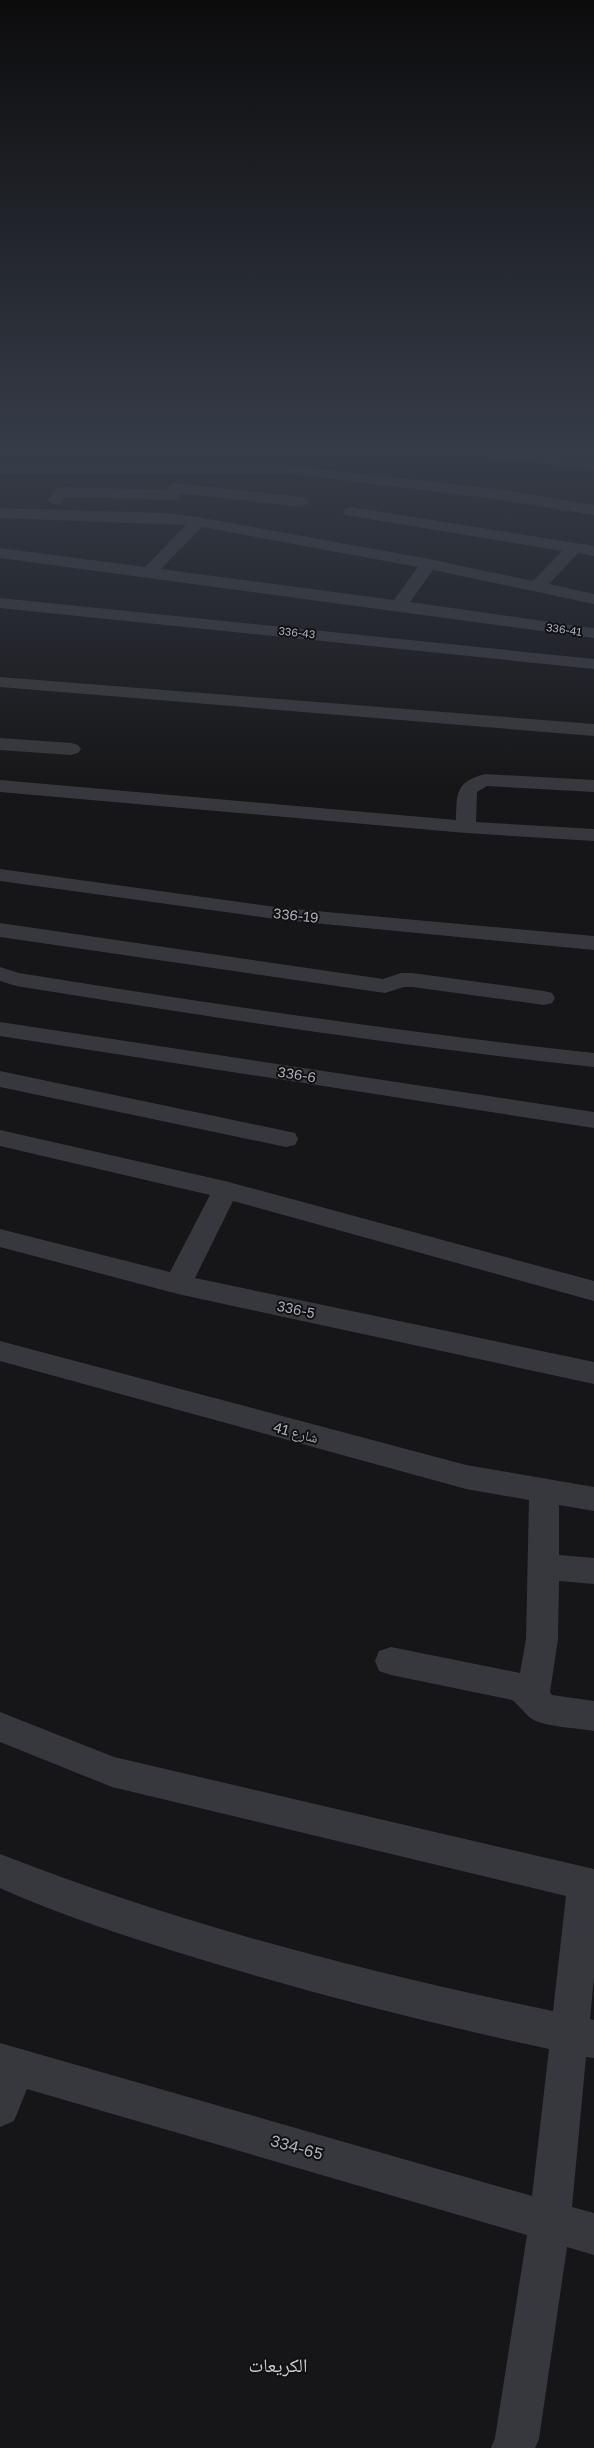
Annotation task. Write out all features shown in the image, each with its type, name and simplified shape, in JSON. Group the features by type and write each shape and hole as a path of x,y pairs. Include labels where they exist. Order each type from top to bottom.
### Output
{"street":[{"name":"336-41","path":"49,560 247,587 400,604 593,631"},
{"path":"148,573 161,560"},
{"path":"408,560 594,599"},
{"path":"537,587 562,560"},
{"path":"400,604 429,564"},
{"path":"220,624 247,587"},
{"name":"336-43","path":"0,603 587,663"},
{"path":"587,663 593,631"},
{"path":"0,682 594,730"},
{"path":"0,744 72,749"},
{"path":"466,827 467,792 477,782 501,780 594,786"},
{"path":"0,786 466,827 594,835"},
{"name":"336-19","path":"0,875 283,914 594,943"},
{"path":"0,930 385,986 401,980 412,980 544,998"},
{"path":"0,974 16,979 269,1020 444,1044 594,1060"},
{"name":"336-6","path":"0,1029 211,1060 484,1106 594,1120"},
{"path":"0,1079 286,1139"},
{"path":"0,1138 226,1190 594,1291"},
{"path":"178,1284 226,1190"},
{"name":"336-5","path":"0,1238 178,1284 594,1373"},
{"name":"شارع 41","path":"0,1351 86,1376 466,1477 594,1499"},
{"path":"533,1696 542,1639 544,1490"},
{"path":"543,1567 594,1572"},
{"path":"391,1661 520,1687 533,1696 544,1708 594,1716"},
{"path":"0,1727 112,1772 590,1885 582,2036 550,2219 518,2429 513,2448"},
{"path":"0,1871 94,1909 234,1953 356,1986 582,2036"},
{"path":"0,2107 8,2064"},
{"name":"334-65","path":"8,2064 550,2219 594,2234"}],"district":[{"name":"الكريعات","path":"278,2364"}]}
